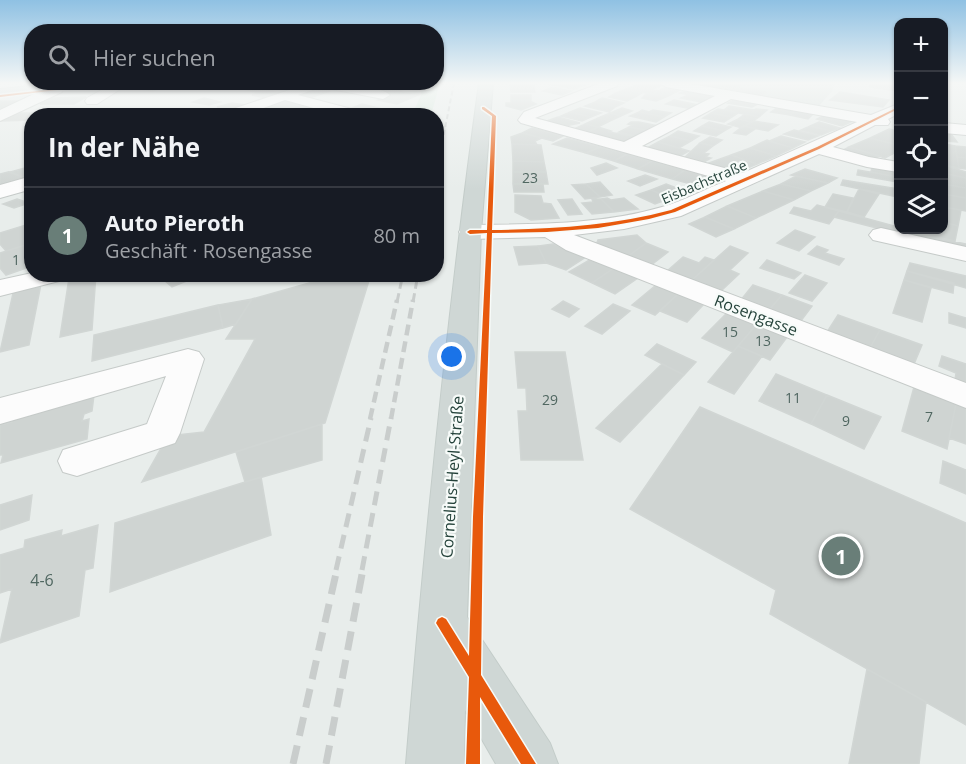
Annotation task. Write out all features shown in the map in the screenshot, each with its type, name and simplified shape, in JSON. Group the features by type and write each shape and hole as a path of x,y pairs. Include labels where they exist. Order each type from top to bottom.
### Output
{"main road":[{"name":"Cornelius-Heyl-Straße","path":"435,764 442,623 470,231 482,119"},
{"path":"442,623 529,764"}],"street":[{"path":"527,119 746,180"},
{"path":"626,148 683,119"},
{"path":"863,119 894,123"},
{"name":"Eisbachstraße","path":"470,231 549,230 656,217 746,180 880,119"},
{"path":"948,128 966,130"},
{"path":"818,148 867,162 894,166"},
{"path":"0,192 24,184"},
{"name":"Rosengasse","path":"549,230 574,245 966,396"},
{"path":"881,235 966,254"},
{"path":"0,288 25,282"},
{"path":"0,411 188,358 162,434 77,461"}],"building":[{"path":"4,119 24,119 24,120 0,121"},
{"path":"564,119 580,123 565,126 547,121"},
{"path":"597,119 610,121 598,127 585,124"},
{"path":"641,119 661,119 656,122"},
{"path":"706,119 729,119 724,122"},
{"path":"738,119 757,119 752,122"},
{"path":"738,119 752,122 742,128 728,124"},
{"path":"817,119 839,119 853,121 842,126"},
{"path":"754,121 778,125 768,131 743,126"},
{"path":"631,122 659,126 650,131 629,127 633,125 628,124"},
{"path":"709,122 731,127 724,131 702,126"},
{"path":"819,122 840,128 831,131 810,126"},
{"path":"585,124 598,127 588,132 574,129"},
{"path":"702,126 724,131 716,136 694,131"},
{"path":"743,126 755,129 746,135 734,133"},
{"path":"810,126 831,131 821,135 801,130"},
{"path":"598,127 611,131 608,132 639,137 629,143 588,132"},
{"path":"629,127 650,131 639,137 619,132"},
{"path":"532,128 563,136 553,141 522,133"},
{"path":"889,129 894,130 894,144 870,138"},
{"path":"794,130 818,136 808,140 784,134"},
{"path":"678,131 699,136 691,141 670,136"},
{"path":"522,133 542,138 535,141 537,145 512,144 511,137"},
{"path":"948,134 951,134 957,142 948,141"},
{"path":"670,136 691,141 679,148 658,142"},
{"path":"781,136 805,142 793,148 769,141"},
{"path":"710,137 722,140 713,146 700,143"},
{"path":"567,138 600,147 586,153 553,144"},
{"path":"870,138 894,144 894,153 885,158 849,147"},
{"path":"767,140 793,148 776,156 750,148"},
{"path":"658,142 689,151 680,156 647,148"},
{"path":"700,143 713,146 704,153 709,154 706,157 711,158 704,162 685,157"},
{"path":"512,144 541,145 544,162 513,161"},
{"path":"948,145 955,146 959,168 948,166"},
{"path":"955,146 966,147 966,158 957,157"},
{"path":"600,147 627,154 614,161 586,153"},
{"path":"849,147 880,156 869,161 839,152"},
{"path":"750,148 776,156 757,164 731,155"},
{"path":"627,154 652,161 638,169 614,161"},
{"path":"731,155 757,164 738,172 709,163"},
{"path":"957,157 966,158 966,169 959,168"},
{"path":"513,161 544,162 546,172 513,172"},
{"path":"652,161 685,170 672,179 638,169"},
{"path":"606,163 617,168 597,175 591,168"},
{"path":"948,166 966,172 966,178 948,174"},
{"path":"872,167 894,170 894,176 871,172"},
{"path":"24,168 24,177 10,172"},
{"path":"805,169 837,178 828,183 791,175"},
{"path":"685,170 717,179 702,187 672,179"},
{"path":"858,170 894,176 894,181 857,175"},
{"path":"8,172 24,179 0,185 0,174"},
{"path":"513,172 546,172 548,184 513,184"},
{"path":"948,174 966,178 966,188 948,185"},
{"path":"645,175 657,179 640,186 628,181"},
{"path":"796,176 828,183 811,191 781,184"},
{"path":"843,180 894,188 894,196 841,185"},
{"path":"600,182 612,195 600,197 586,184"},
{"path":"513,184 543,184 544,192 514,192"},
{"path":"586,184 600,197 585,199 572,185"},
{"path":"666,184 687,192 671,198 651,190"},
{"path":"781,184 811,191 794,200 763,191"},
{"path":"948,185 966,188 966,198 948,195"},
{"path":"859,189 879,194 864,217 847,212"},
{"path":"651,190 671,198 655,204 636,195"},
{"path":"763,191 794,200 756,218 727,206"},
{"path":"833,194 853,198 847,212 825,207"},
{"path":"515,195 541,196 543,203 551,204 559,218 531,220 515,212"},
{"path":"948,195 966,198 966,211 948,208"},
{"path":"624,198 638,209 614,212 601,199 611,200"},
{"path":"17,199 24,201 24,205 14,208 3,204"},
{"path":"572,199 582,214 568,215 558,200"},
{"path":"592,199 601,199 614,212 592,214 582,203 593,202"},
{"path":"817,205 839,211 829,224 790,213 794,207 811,211"},
{"path":"727,206 756,218 734,229 705,217"},
{"path":"948,208 961,210 958,226 948,223"},
{"path":"839,211 894,226 894,232 834,217"},
{"path":"705,217 734,229 716,237 689,224"},
{"path":"948,223 958,226 955,241 924,234 948,234"},
{"path":"24,226 24,245 6,251 0,244 0,233"},
{"path":"795,230 815,237 799,251 777,243"},
{"path":"900,234 917,234 966,244 966,251"},
{"path":"637,235 646,243 627,257 596,245 598,240"},
{"path":"646,243 668,252 650,266 627,257"},
{"path":"553,244 586,257 566,270 546,263 538,246"},
{"path":"24,246 24,269 6,275 0,268 0,253"},
{"path":"538,246 546,263 519,265 514,247"},
{"path":"730,246 748,253 730,270 739,274 720,292 691,281"},
{"path":"817,246 828,250 825,253 844,259 839,265 808,254"},
{"path":"683,257 699,263 705,257 714,260 691,281 666,272"},
{"path":"591,259 614,268 592,283 569,272"},
{"path":"767,260 801,273 794,279 760,268"},
{"path":"910,263 966,276 966,288 907,271"},
{"path":"614,268 638,278 615,294 592,283"},
{"path":"907,271 954,283 953,293 904,280"},
{"path":"805,275 827,283 812,301 789,293"},
{"path":"904,280 931,288 922,322 893,313"},
{"path":"68,282 95,282 92,330 60,337"},
{"path":"166,282 184,282 172,287"},
{"path":"313,282 369,282 325,423 142,482 168,436 204,432 255,339 226,339 252,299"},
{"path":"41,284 29,345 0,352 14,289"},
{"path":"656,285 678,294 655,315 632,305"},
{"path":"753,285 782,295 769,310 741,300"},
{"path":"678,294 704,304 687,322 660,311"},
{"path":"782,295 812,306 800,322 769,310"},
{"path":"252,299 236,324 223,328 218,305"},
{"path":"563,301 579,309 569,317 552,309"},
{"path":"613,304 630,311 602,334 585,326"},
{"path":"218,305 223,328 92,361 94,335"},
{"path":"727,313 756,325 733,352 702,338"},
{"path":"949,313 966,318 966,328 949,323"},
{"path":"838,315 880,330 870,348 827,332"},
{"path":"756,325 787,337 770,360 738,346"},
{"path":"880,330 922,345 914,364 870,348"},
{"path":"657,344 696,362 684,375 645,355"},
{"path":"738,346 762,356 734,394 708,382"},
{"path":"515,352 565,352 583,460 521,460 518,411 527,411 526,388 518,388"},
{"path":"942,356 966,364 966,384 955,380 956,373 939,366"},
{"path":"662,364 684,375 620,442 596,428"},
{"path":"776,374 827,395 811,424 759,401"},
{"path":"914,387 956,404 947,449 902,431"},
{"path":"94,395 92,411 84,414 82,421 89,419 87,439 1,463 3,455 0,455 0,425 12,422 14,415"},
{"path":"827,395 881,417 864,449 811,424"},
{"path":"956,404 966,408 966,444 949,438"},
{"path":"700,407 966,523 966,725 770,614 776,590 630,509"},
{"path":"322,424 322,460 245,482 236,452"},
{"path":"943,461 966,470 966,494 940,483"},
{"path":"261,477 271,535 110,592 115,523"},
{"path":"32,495 29,520 0,530 0,505"},
{"path":"98,525 93,568 85,570 79,616 0,643 12,589 0,593 0,555 24,548 25,540 62,530 61,536"},
{"path":"867,669 926,702 919,764 849,764"}],"railway":[{"path":"444,134 447,119"},
{"path":"397,302 401,282"},
{"path":"413,302 417,282"},
{"path":"370,419 397,300"},
{"path":"391,419 413,300"},
{"path":"336,570 371,418"},
{"path":"362,570 391,418"},
{"path":"293,764 337,569"},
{"path":"326,764 363,569"}],"cycle path":[{"path":"473,764 478,517 494,119"},
{"path":"470,232 547,230 624,223 649,218 673,211 818,148 877,119"},
{"path":"442,623 529,764"}],"place":[{"name":"Auto Pieroth","path":"841,556"}]}
